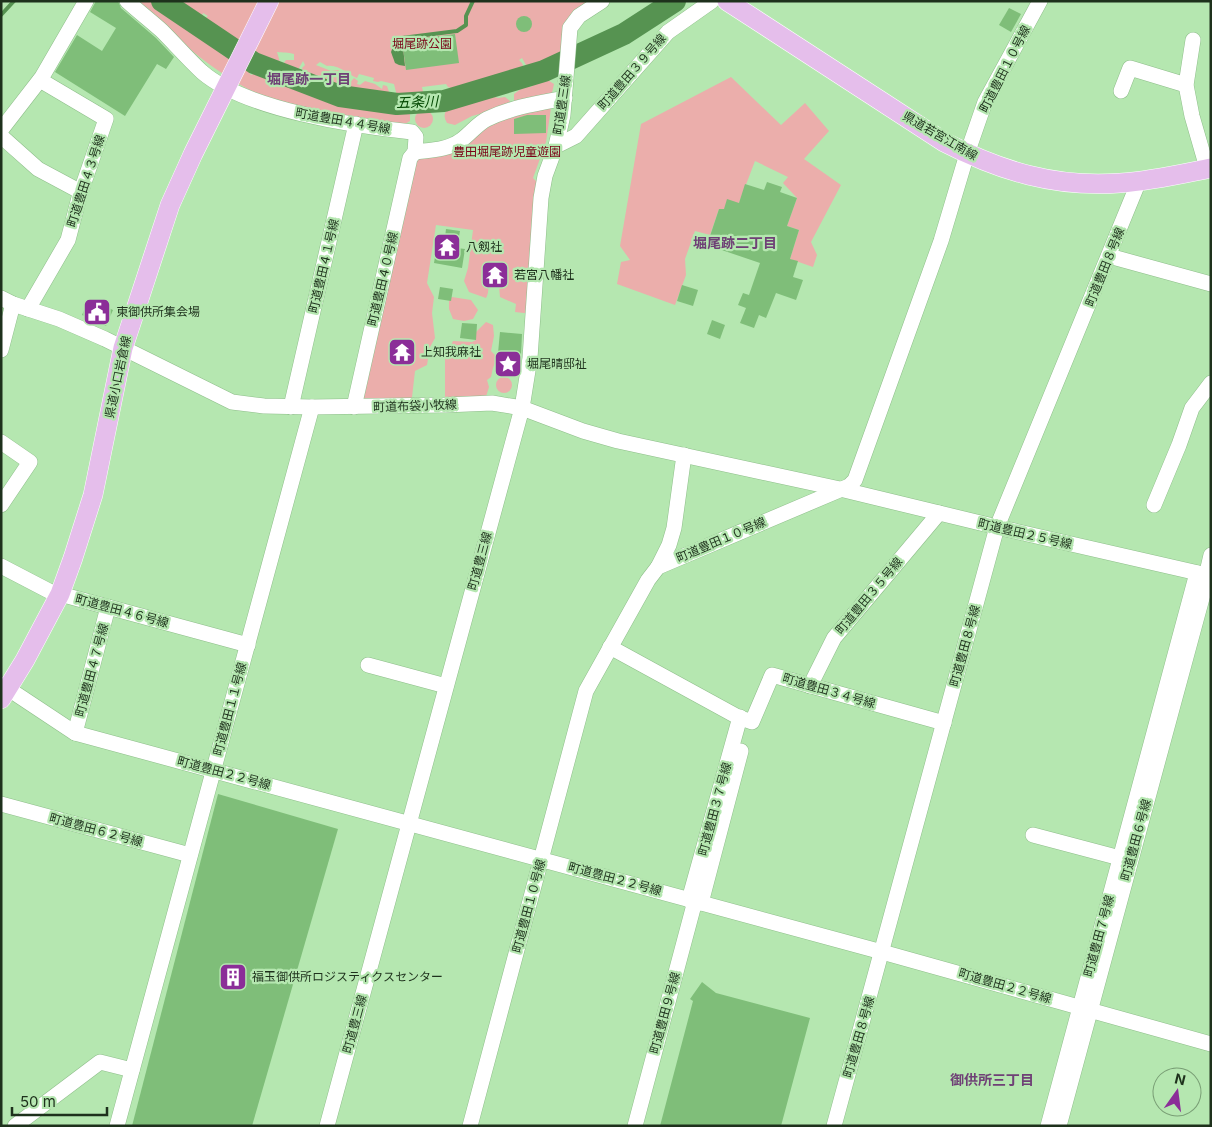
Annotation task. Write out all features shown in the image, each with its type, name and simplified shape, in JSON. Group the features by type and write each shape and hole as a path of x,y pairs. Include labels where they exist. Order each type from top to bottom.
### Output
{"main road":[{"name":"県道小口岩倉線","path":"4,690 60,594 93,495 122,348 170,205 193,154 269,1"},
{"name":"県道若宮江南線","path":"727,1 944,142 967,154 1005,169 1044,179 1092,184 1140,181 1209,168"}],"street":[{"path":"1,130 40,80 86,1"},
{"name":"町道豊田４４号線","path":"127,1 160,30 202,72 227,85 235,93 287,110 356,124 412,132 416,138 415,152"},
{"name":"町道豊三線","path":"327,1126 522,408 530,358 541,198 545,176 556,146 564,115 569,36 576,18 602,1"},
{"name":"町道豊田３９号線","path":"556,146 576,136 668,32 712,1"},
{"name":"町道豊田１０号線","path":"470,1126 586,691 648,580 658,567 849,486 855,480 942,241 967,154 985,102 1040,1"},
{"path":"1193,40 1186,84 1192,116 1209,168"},
{"path":"1121,91 1130,68 1186,84"},
{"name":"町道豊田４３号線","path":"1,350 14,304 68,240 81,192 106,119 40,80"},
{"path":"415,152 448,147 459,142 485,120 525,105 566,93"},
{"name":"町道豊田４１号線","path":"291,407 356,124"},
{"path":"1,136 38,169 81,192"},
{"name":"町道豊田４０号線","path":"354,407 410,158 415,152"},
{"name":"町道豊田８号線","path":"834,1126 997,528 1140,181"},
{"path":"1109,256 1211,284"},
{"name":"町道布袋小牧線","path":"14,304 59,319 232,402 291,407 492,403 522,408 583,431 618,441 840,489"},
{"path":"1154,505 1192,408 1211,383"},
{"name":"町道豊田１１号線","path":"117,1126 312,407"},
{"path":"1,442 30,462 1,505"},
{"path":"658,567 669,545 674,528 684,455"},
{"name":"町道豊田２５号線","path":"840,489 997,528 1205,575"},
{"name":"町道豊田３５号線","path":"810,686 834,638 939,513"},
{"name":"町道豊田６号線","path":"1059,1126 1085,1009 1211,554"},
{"name":"町道豊田４６号線","path":"1,566 60,594 248,645"},
{"name":"町道豊田７号線","path":"1048,1126 1085,1009 1120,858 1205,575"},
{"name":"町道豊田４７号線","path":"75,733 108,607"},
{"path":"610,647 746,720"},
{"path":"368,665 446,686"},
{"name":"町道豊田３４号線","path":"746,720 772,675 944,724"},
{"name":"町道豊田２２号線","path":"4,690 75,733 882,952 1211,1044"},
{"name":"町道豊田３７号線","path":"695,901 746,720"},
{"name":"町道豊田６２号線","path":"1,804 190,855"},
{"path":"1033,835 1120,858"},
{"name":"町道豊田９号線","path":"635,1126 695,901"},
{"path":"15,1126 100,1062 132,1070"}],"green space":[{"path":"135,1 167,2 180,11 189,25 217,45 222,55 237,58 251,75 256,73 271,76 272,81 292,83 310,91 314,88 334,99 341,99 354,105 359,102 366,108 378,106 388,112 390,108 405,108 410,114 410,121 396,129 280,102 262,96 227,77 180,41"},
{"name":"堀尾跡公園","path":"170,1 602,1 586,10 563,54 557,61 546,61 538,70 530,72 522,58 519,60 525,71 519,74 510,72 484,86 478,88 470,86 462,92 448,87 446,84 422,87 424,96 408,100 403,105 394,105 390,101 383,104 355,89 351,93 346,87 354,78 358,81 357,84 360,85 365,81 375,84 382,89 383,85 387,86 389,92 386,95 390,98 397,96 394,84 373,81 374,78 359,74 357,78 339,68 327,66 320,62 316,65 331,71 338,70 351,77 342,90 328,88 303,78 305,74 302,68 305,65 303,61 299,68 300,76 293,81 288,79 281,67 286,60 294,60 294,54 277,52 280,62 277,68 262,65 237,49 220,43 207,29 203,20 208,16 203,13 201,18 190,16 170,3"},
{"path":"731,77 781,125 805,103 829,131 804,159 841,185 811,242 817,255 813,267 790,259 799,230 787,226 797,198 783,183 788,177 755,161 739,203 719,209 710,235 695,231 685,259 686,275 675,305 617,284 621,262 630,260 620,246 641,124"},
{"path":"537,79 546,79 554,84 552,93 518,104 514,101 514,94 525,86 531,87"},
{"path":"482,97 505,97 510,101 509,106 472,116 455,125 447,123 445,116 449,108 478,102"},
{"name":"豊田堀尾跡児童遊園","path":"526,108 551,108 546,142 533,178 536,181 541,198 533,314 515,312 516,304 500,297 501,272 495,268 488,268 488,291 486,298 469,292 464,281 468,268 473,230 436,225 427,283 434,297 432,313 435,338 430,347 427,365 415,371 411,406 354,407 414,162 419,157 489,123"},
{"path":"424,110 430,113 433,119 430,125 424,128 418,125 415,119 418,113"},
{"path":"452,297 471,300 478,310 473,319 464,321 453,319 449,309 449,300"},
{"path":"486,322 493,325 494,336 491,351 497,357 491,377 487,380 489,387 484,403 445,405 445,358 453,341 472,342 476,340 476,332"},
{"path":"501,377 507,377 512,382 510,391 501,393 496,388 496,382"}],"shaded area":[{"path":"402,38 405,66 395,63 391,52 395,41"}],"building":[{"path":"96,1 118,1 121,8 156,38 174,57 166,69 157,64 125,116 55,72 77,35 102,51 116,28 90,12"},
{"path":"1009,8 1021,14 1011,32 999,25"},
{"path":"521,16 527,16 532,21 530,30 521,32 516,27 516,21"},
{"path":"455,34 459,63 406,70 402,41"},
{"path":"527,115 546,115 546,133 514,134 514,119"},
{"path":"767,182 782,187 780,192 797,198 787,226 799,230 790,259 798,261 793,277 803,280 796,300 776,293 766,318 759,315 754,328 740,323 746,308 738,305 743,293 749,295 760,263 707,245 719,209 724,209 727,199 739,203 745,184 764,190"},
{"name":"八剱社","path":"446,229 460,231 457,248 465,249 462,268 434,263 437,245 444,246"},
{"path":"682,285 698,290 693,306 677,301"},
{"path":"440,287 453,289 451,301 438,299"},
{"name":"東御供所集会場","path":"89,299 113,310 106,326 82,315"},
{"path":"712,320 725,325 720,339 707,334"},
{"path":"462,323 477,324 476,340 460,338"},
{"path":"500,332 522,334 521,355 498,353"},
{"name":"福玉御供所ロジスティクスセンター","path":"218,794 338,829 252,1126 132,1126"},
{"path":"702,982 716,993 810,1018 781,1126 660,1126 693,1001 690,999"}],"waterway":[{"path":"1,15 14,1"},
{"name":"五条川","path":"162,1 254,63 340,96 397,104 444,101 544,71 624,34 675,1"},
{"path":"402,38 457,31 466,25 466,16 473,1"}],"place":[{"name":"八剱社","path":"447,247"},
{"name":"若宮八幡社","path":"495,275"},
{"name":"東御供所集会場","path":"97,312"},
{"name":"上知我麻社","path":"402,352"},
{"name":"堀尾晴邸祉","path":"508,364"},
{"name":"福玉御供所ロジスティクスセンター","path":"233,977"}],"district":[{"name":"堀尾跡一丁目","path":"309,79"},
{"name":"堀尾跡二丁目","path":"735,243"},
{"name":"御供所三丁目","path":"992,1080"}]}
